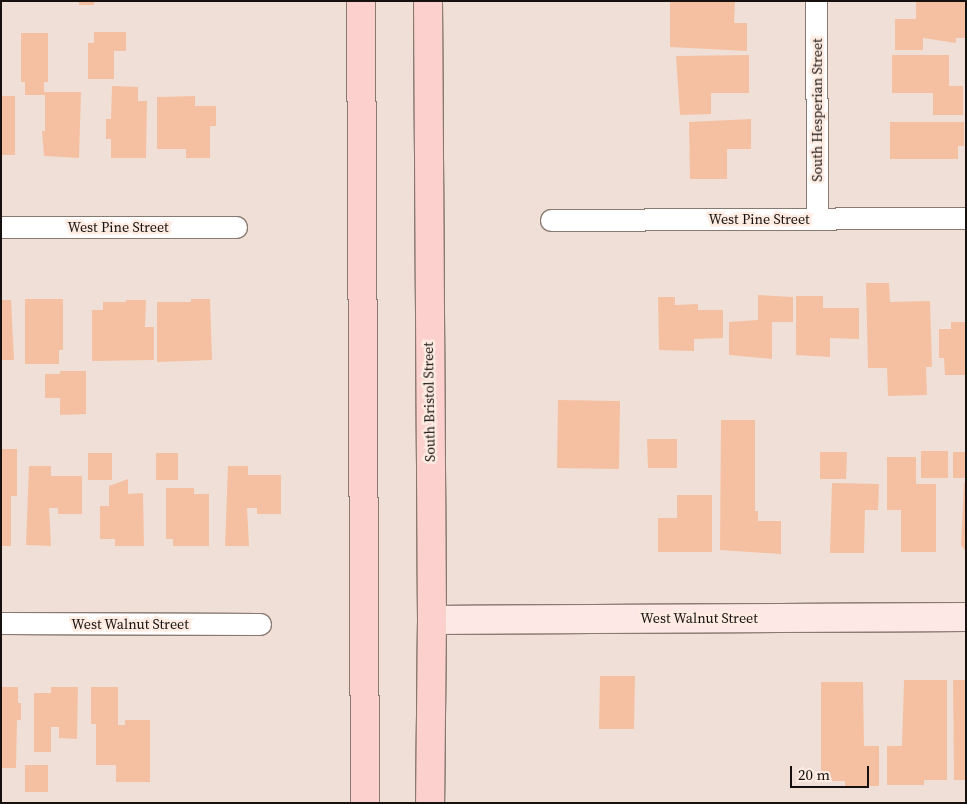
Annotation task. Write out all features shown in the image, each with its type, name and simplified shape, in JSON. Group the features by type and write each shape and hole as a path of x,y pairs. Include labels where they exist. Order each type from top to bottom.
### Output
{"main road":[{"path":"361,1 365,803"},
{"name":"South Bristol Street","path":"428,1 432,620 430,803"}],"street":[{"name":"South Hesperian Street","path":"816,1 817,219"},
{"name":"West Pine Street","path":"552,220 966,218"},
{"name":"West Pine Street","path":"1,227 236,226"},
{"name":"West Walnut Street","path":"432,620 966,617"},
{"name":"West Walnut Street","path":"1,623 260,624"}],"building":[{"path":"79,1 94,1 94,5 79,5"},
{"path":"670,1 735,1 734,23 747,23 747,51 670,47"},
{"path":"916,1 966,1 966,38 956,38 956,43 923,38 923,50 895,50 895,19 916,19"},
{"path":"94,32 126,32 126,51 114,51 114,79 88,79 88,43 94,43"},
{"path":"21,33 48,33 48,82 44,82 44,92 81,92 79,158 44,156 42,131 45,131 45,95 25,95 25,82 21,82"},
{"path":"749,55 749,93 711,93 711,114 680,115 676,56"},
{"path":"892,55 949,55 949,86 963,86 963,115 933,115 933,93 892,93"},
{"path":"112,86 138,87 138,101 147,101 146,158 111,158 111,139 106,139 106,119 111,119"},
{"path":"1,96 15,96 15,155 1,155"},
{"path":"195,96 195,106 216,106 216,126 210,126 210,158 186,158 186,149 157,149 157,97"},
{"path":"751,119 751,149 727,149 727,179 690,179 689,122"},
{"path":"890,122 964,122 964,146 958,146 958,159 890,159"},
{"path":"866,283 889,283 890,302 930,301 932,367 926,367 927,395 888,396 887,368 868,368"},
{"path":"758,295 793,297 793,322 772,322 772,359 729,355 729,322 758,320"},
{"path":"796,296 823,296 823,308 859,308 859,339 830,338 830,357 796,355"},
{"path":"658,297 675,297 675,305 698,304 698,310 723,310 723,338 694,339 694,351 659,350"},
{"path":"25,299 63,299 63,350 59,350 59,364 25,364"},
{"path":"191,299 210,299 212,360 157,362 157,302 191,302"},
{"path":"1,300 11,300 14,360 1,360"},
{"path":"126,300 146,300 145,327 154,327 154,360 92,361 92,310 103,310 103,302 126,302"},
{"path":"951,322 966,322 966,375 945,375 944,358 939,358 939,329 951,329"},
{"path":"60,371 86,371 86,414 60,415 60,398 45,398 45,374 60,374"},
{"path":"558,400 620,401 619,469 557,468"},
{"path":"721,420 755,420 755,511 758,511 758,521 781,521 781,554 720,550"},
{"path":"647,439 677,439 677,468 648,468"},
{"path":"1,449 17,449 17,496 11,496 11,546 1,546"},
{"path":"921,451 948,451 948,478 921,478"},
{"path":"820,452 847,452 846,479 820,479"},
{"path":"953,452 966,452 966,478 953,478"},
{"path":"88,453 112,453 112,480 88,480"},
{"path":"156,453 178,453 178,480 156,480"},
{"path":"887,457 916,457 916,484 936,484 936,552 901,552 901,510 887,510"},
{"path":"29,466 51,466 51,476 82,476 82,514 58,514 58,508 49,508 51,546 26,545"},
{"path":"228,466 248,466 248,475 281,475 281,514 257,514 257,508 247,508 249,546 225,546"},
{"path":"128,479 128,494 143,493 144,546 115,546 115,539 100,539 100,506 109,506 109,486"},
{"path":"832,483 879,484 878,510 865,510 864,553 830,553"},
{"path":"964,483 966,483 966,552 961,545"},
{"path":"166,488 194,488 194,494 209,494 209,546 173,546 173,539 166,539"},
{"path":"677,495 712,495 712,552 658,552 658,518 677,518"},
{"path":"600,676 635,676 634,729 599,729"},
{"path":"904,680 947,680 947,780 924,780 924,785 887,785 887,746 902,746"},
{"path":"953,680 966,680 966,780 954,780"},
{"path":"821,682 863,682 864,746 879,746 879,786 845,786 845,781 821,781"},
{"path":"1,687 18,687 18,703 21,703 21,720 17,720 16,768 1,768"},
{"path":"51,687 78,687 77,739 59,738 59,727 51,727 51,752 34,752 34,693 51,693"},
{"path":"91,687 118,687 118,725 125,725 125,720 150,720 150,782 116,782 116,765 96,765 96,724 91,724"},
{"path":"25,765 48,765 48,792 25,792"}]}
